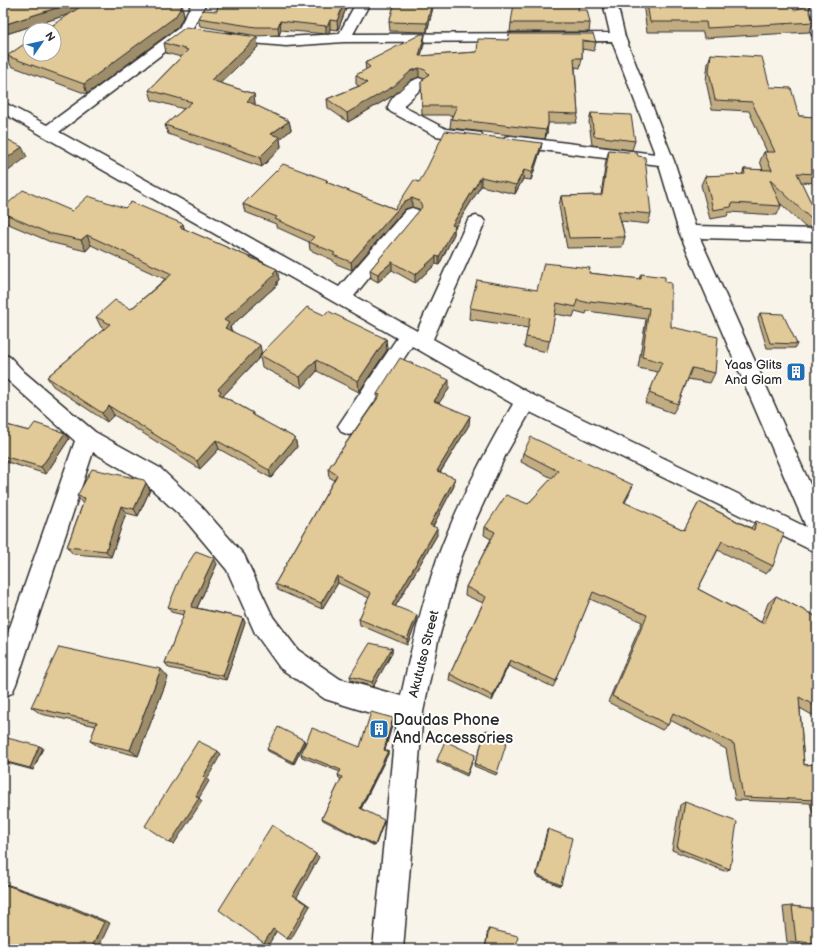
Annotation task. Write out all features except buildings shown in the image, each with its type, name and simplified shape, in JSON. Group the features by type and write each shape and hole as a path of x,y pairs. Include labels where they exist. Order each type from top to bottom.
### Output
{"street":[{"path":"49,131 192,32 199,3"},
{"path":"344,38 363,3"},
{"path":"610,3 618,37 666,161 688,232 817,525"},
{"path":"817,9 813,19 817,32"},
{"path":"214,35 257,41 296,42 344,38 618,37"},
{"path":"419,83 396,104 396,109 401,113 442,132 666,161"},
{"path":"3,107 49,131 526,401 817,543"},
{"path":"342,297 412,214"},
{"path":"348,426 416,339 476,222"},
{"path":"688,232 817,235"},
{"path":"3,362 17,378 88,438 152,475 194,514 236,563 264,624 289,659 334,690 410,712"},
{"name":"Akututso Street","path":"388,949 410,712 426,641 449,559 497,450 526,401"},
{"path":"3,684 88,438"}],"place":[{"name":"Yaas Glits And Glam","path":"796,372"},
{"name":"Daudas Phone And Accessories","path":"379,729"}]}
